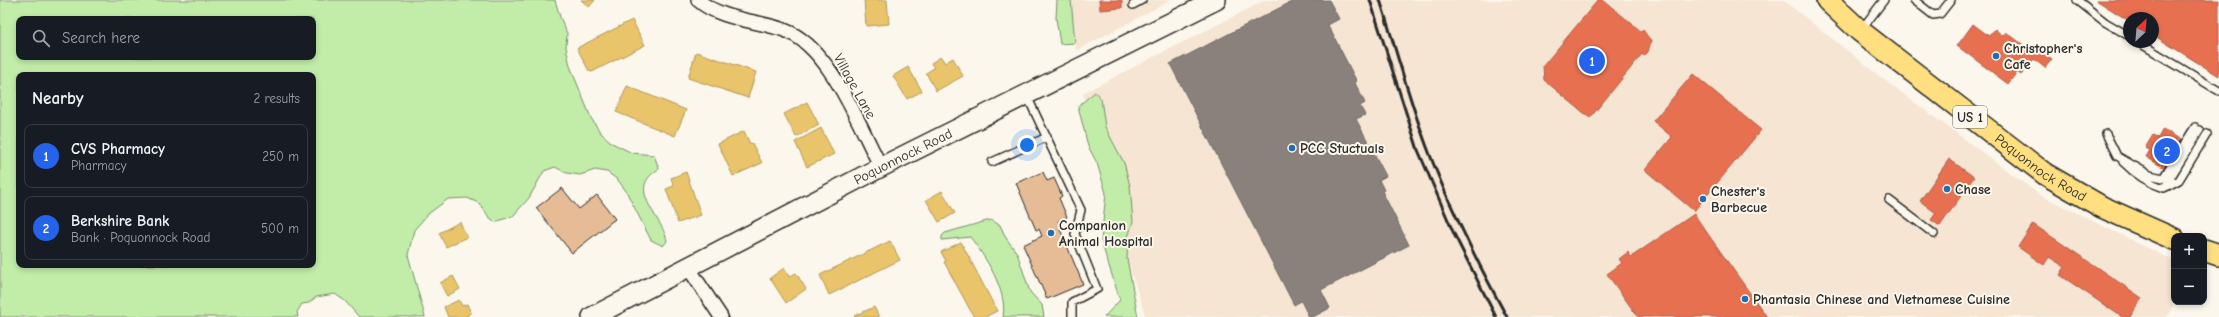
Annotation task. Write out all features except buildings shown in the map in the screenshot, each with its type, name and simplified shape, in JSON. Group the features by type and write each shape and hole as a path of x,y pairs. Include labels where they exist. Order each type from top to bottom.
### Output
{"main road":[{"name":"Poquonnock Road","path":"1826,0 1860,31 2045,174 2102,207 2171,238"},
{"path":"2207,251 2219,255"}],"street":[{"name":"Village Lane","path":"698,0 731,18 758,22 786,30 806,41 832,74 881,167"},
{"name":"Poquonnock Road","path":"592,317 881,167 1027,96 1216,0"},
{"path":"688,267 721,317"}],"lane":[{"path":"1133,5 1142,0"},
{"path":"1860,31 1884,0"},
{"path":"1914,0 1933,15 1940,14 1951,0"},
{"path":"2077,0 2105,22 2123,32"},
{"path":"2148,48 2219,91"},
{"path":"1027,96 1082,210 1075,234 1097,289 1072,302 1072,317"},
{"path":"2117,156 2150,174 2163,178 2197,128 2164,188"},
{"path":"2106,134 2117,156 2130,170 2152,184 2164,188 2179,180 2207,134"},
{"path":"992,162 1047,137"},
{"path":"1889,200 1934,234"}],"shaded area":[{"path":"1071,0 1171,0 1076,51"},
{"path":"1266,0 1783,0 1887,82 2040,195 2171,260 2171,305 2173,305 2167,317 1146,317 1127,259 1083,93"}],"green space":[{"path":"0,0 555,0 567,33 566,47 570,66 591,118 600,132 612,143 632,153 654,155 659,169 649,177 645,185 645,194 648,204 664,232 667,241 663,246 651,240 626,191 618,180 607,172 595,170 580,175 567,173 555,167 544,171 529,198 513,216 495,222 489,217 479,203 467,198 448,199 428,214 414,230 408,255 425,317 359,317 345,301 335,294 316,297 309,303 302,304 297,312 298,317 0,317"},
{"path":"1057,0 1071,0 1075,43 1060,44 1056,18"},
{"path":"1095,92 1101,99 1105,127 1124,163 1130,186 1133,222 1128,237 1127,259 1138,317 1104,317 1120,300 1101,241 1106,193 1097,163 1088,146 1078,106"},
{"path":"990,220 1000,225 1006,238 1017,253 1030,292 1042,305 1044,317 1003,317 1004,307 999,285 982,254 970,237 942,240 942,236 945,233"}],"railway":[{"path":"1370,0 1418,150 1454,234 1496,317"},
{"path":"1380,0 1414,111 1427,147 1464,234 1507,317"}],"place":[{"name":"Christopher's Cafe","path":"1996,56"},
{"name":"CVS Pharmacy","path":"1592,61"},
{"name":"PCC Stuctuals","path":"1292,148"},
{"name":"Berkshire Bank","path":"2167,151"},
{"name":"Chase","path":"1947,189"},
{"name":"Chester's Barbecue","path":"1703,199"},
{"name":"Companion Animal Hospital","path":"1051,233"},
{"name":"Phantasia Chinese and Vietnamese Cuisine","path":"1745,299"}]}
